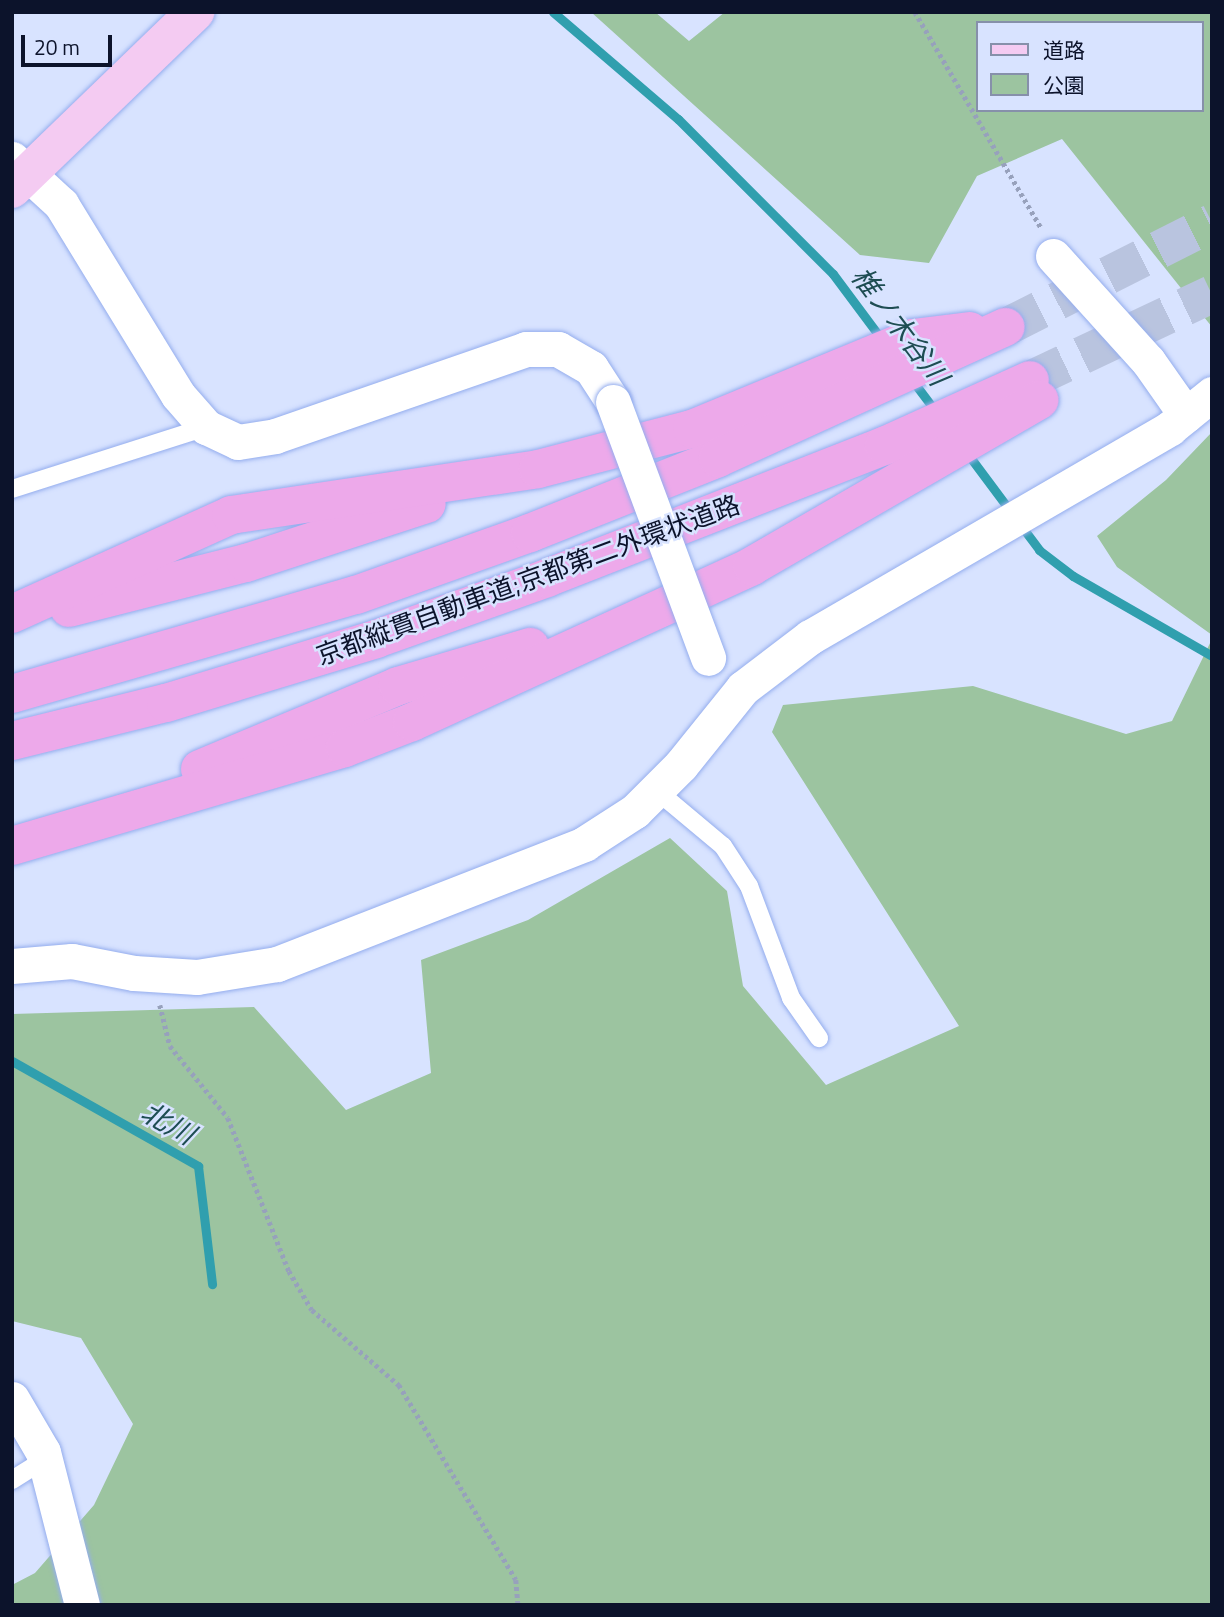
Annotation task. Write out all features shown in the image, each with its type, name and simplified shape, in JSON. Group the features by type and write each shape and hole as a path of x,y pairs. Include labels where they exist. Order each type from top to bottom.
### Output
{"highway":[{"name":"京都縦貫自動車道;京都第二外環状道路","path":"12,695 153,657 369,591 692,468 871,370 922,349 1006,327"},
{"path":"12,623 246,563 538,469 692,429 871,370"},
{"name":"京都縦貫自動車道;京都第二外環状道路","path":"12,741 166,703 376,639 738,505 925,448 1035,390"},
{"path":"12,846 65,828 345,748 412,722 752,566 925,448"},
{"path":"12,614 231,515 538,469"}],"main road":[{"path":"18,175 195,12"}],"street":[{"path":"18,175 61,204 178,396 206,427 238,442 275,436 526,349 558,349 591,368 613,402 708,658 725,681 743,688"},
{"path":"12,966 72,961 153,974 197,977 277,964 352,938 584,844 635,811 681,765 743,688 810,637 1199,404 1148,361 1052,256"},
{"path":"12,1399 43,1452 43,1461 82,1605"}],"lane":[{"path":"12,489 206,427"},
{"path":"656,790 723,846 749,886 791,998 819,1038"},
{"path":"12,1480 43,1461"}],"path":[{"path":"915,12 976,111"},
{"path":"977,112 1052,256"},
{"path":"153,974 170,1046 228,1118 289,1271 312,1310 399,1385 516,1580 518,1605"}],"green space":[{"path":"591,12 655,12 689,41 725,12 1212,12 1212,327 1062,139 977,176 929,263 860,255"},
{"path":"1212,432 1212,635 1117,567 1097,536 1166,480"},
{"path":"1212,639 1212,1605 12,1605 12,1585 35,1573 94,1505 133,1424 81,1338 12,1321 12,1014 254,1007 346,1110 431,1073 421,960 528,920 670,838 727,891 743,986 826,1085 959,1026 772,732 783,705 973,686 1126,734 1172,721"}],"waterway":[{"name":"椎ノ木谷川","path":"553,12 678,119 833,274 883,341"},
{"name":"椎ノ木谷川","path":"912,380 935,411"},
{"name":"椎ノ木谷川","path":"967,453 1011,512"},
{"name":"椎ノ木谷川","path":"1019,523 1039,550 1073,576 1212,656"},
{"name":"北川","path":"12,1061 198,1166 212,1284"}],"tunnel":[{"path":"1006,327 1212,223"},
{"path":"1030,380 1212,294"}]}
